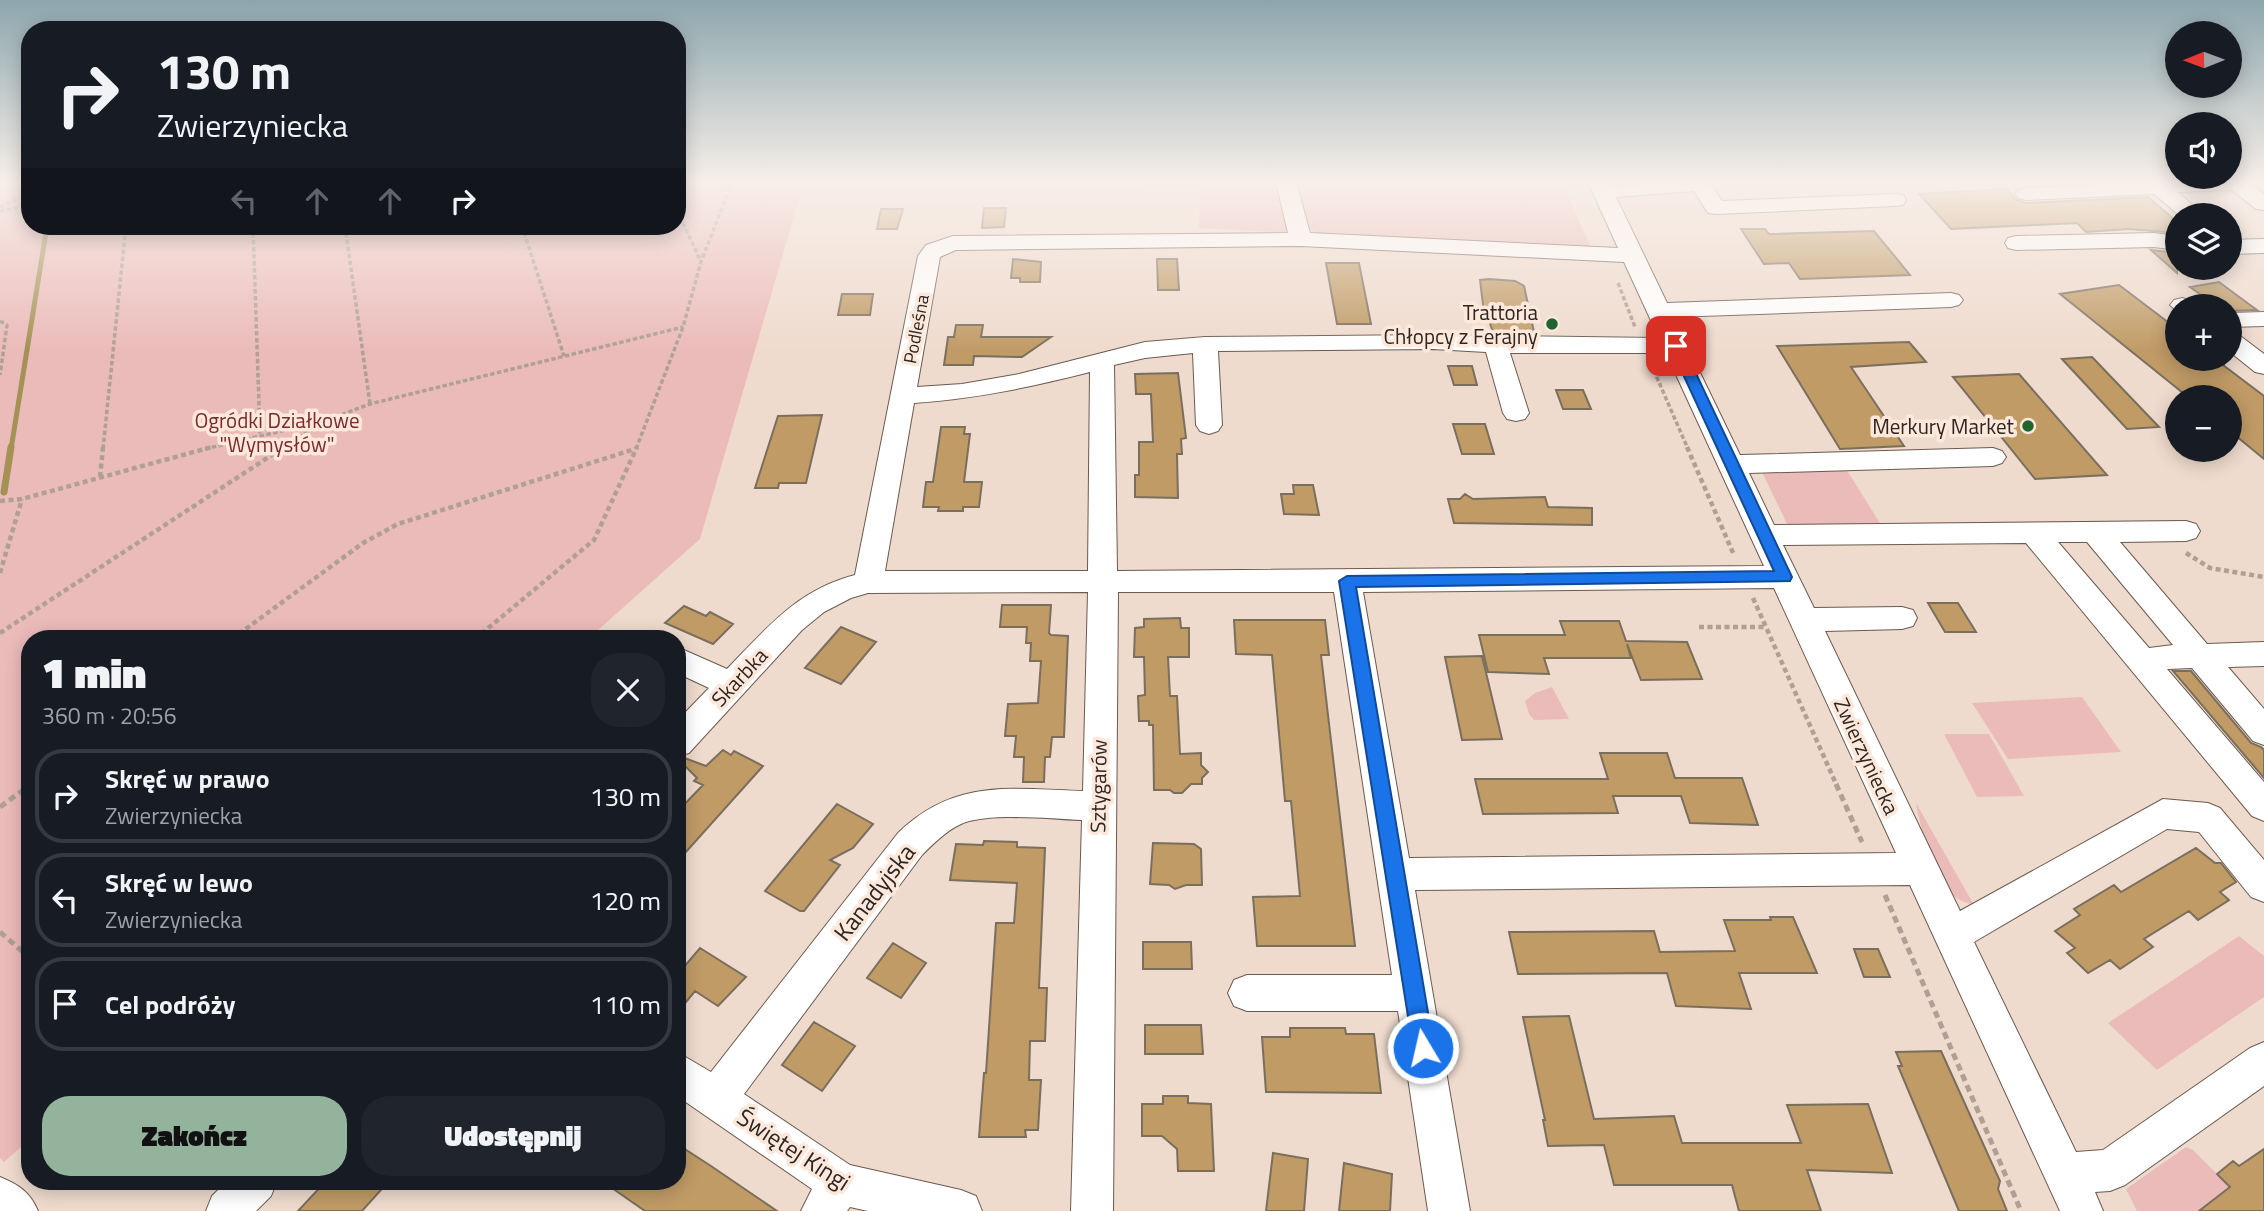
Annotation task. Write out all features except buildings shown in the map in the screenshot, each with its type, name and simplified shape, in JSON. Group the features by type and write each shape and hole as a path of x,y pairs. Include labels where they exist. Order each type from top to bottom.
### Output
{"street":[{"name":"Podleśna","path":"868,582 929,256 942,246 1301,239 1625,265"},
{"name":"Zwierzyniecka","path":"1617,239 1625,265 1660,310 1662,350 1733,464 1919,869 2082,1211"},
{"path":"2016,243 2165,241"},
{"path":"2242,247 2264,246"},
{"path":"1660,310 1951,300"},
{"path":"2242,326 2264,318"},
{"path":"903,397 962,392 1144,350 1205,344 1433,341 1662,350"},
{"path":"2242,343 2264,366"},
{"path":"1205,344 1209,425"},
{"path":"1496,345 1516,413"},
{"name":"Sztygarów","path":"1092,1211 1103,581 1102,360"},
{"path":"1733,464 1993,457"},
{"path":"1766,535 2095,532 2180,540"},
{"path":"2095,532 2264,732"},
{"path":"2034,533 2264,806"},
{"path":"1449,1211 1347,581 1784,577"},
{"name":"Skarbka","path":"686,733 771,642 813,604 842,589 868,582 1347,581"},
{"path":"1803,620 1902,618"},
{"path":"2142,661 2167,657 2264,654"},
{"path":"686,663 731,685"},
{"name":"Kanadyjska","path":"716,1098 910,844 925,829 942,817 972,807 1098,806"},
{"path":"1952,935 2163,814 2208,818 2264,886"},
{"path":"1396,874 1919,869"},
{"path":"1247,993 1415,993"},
{"path":"2064,1174 2110,1171 2264,1062"},
{"name":"Świętej Kingi","path":"686,1078 716,1098 832,1197 961,1211"},
{"path":"227,1211 247,1190"}],"path":[{"path":"100,477 125,239"},
{"path":"253,239 260,434"},
{"path":"347,239 370,404"},
{"path":"526,239 564,356"},
{"path":"690,239 701,262"},
{"path":"486,630 594,540 636,449 683,327 710,239"},
{"path":"1625,265 1622,299 1637,333"},
{"path":"0,321 7,325 0,375"},
{"path":"0,500 22,499 260,434 324,421 370,404 683,327"},
{"path":"1662,350 1739,567"},
{"path":"0,633 324,421"},
{"path":"244,630 363,543 398,524 636,449"},
{"path":"1,569 22,499"},
{"path":"2180,540 2210,568 2264,577"},
{"path":"1751,595 1866,851"},
{"path":"1699,627 1766,627"},
{"path":"0,807 21,792"},
{"path":"1882,887 2021,1211"},
{"path":"0,932 21,950"}],"green space":[{"name":"Ogródki Działkowe \"Wymysłów\"","path":"0,239 788,239 700,539 598,630 21,630 21,1147 4,1162 0,1158"},
{"path":"1407,239 1587,239 1591,248"},
{"path":"1846,469 1880,523 2176,520 2180,524 1788,526 1762,472"},
{"path":"1552,687 1569,719 1534,720 1525,701 1535,693"},
{"path":"2082,697 2121,752 2008,759 1972,703"},
{"path":"1944,734 1989,734 2024,796 1977,797"},
{"path":"1916,803 1974,905 1954,896 1941,878 1925,839"},
{"path":"2239,936 2264,956 2264,997 2157,1070 2108,1023"},
{"path":"2186,1147 2193,1150 2230,1187 2204,1208 2206,1211 2137,1211 2126,1189"}],"waterway":[{"path":"11,449 45,239"},
{"path":"4,492 11,447"}],"place":[{"name":"Trattoria Chłopcy z Ferajny","path":"1552,324"},
{"name":"Merkury Market","path":"2028,426"}],"route":[{"path":"1423,1048 1347,581 1784,577 1676,346"}]}
